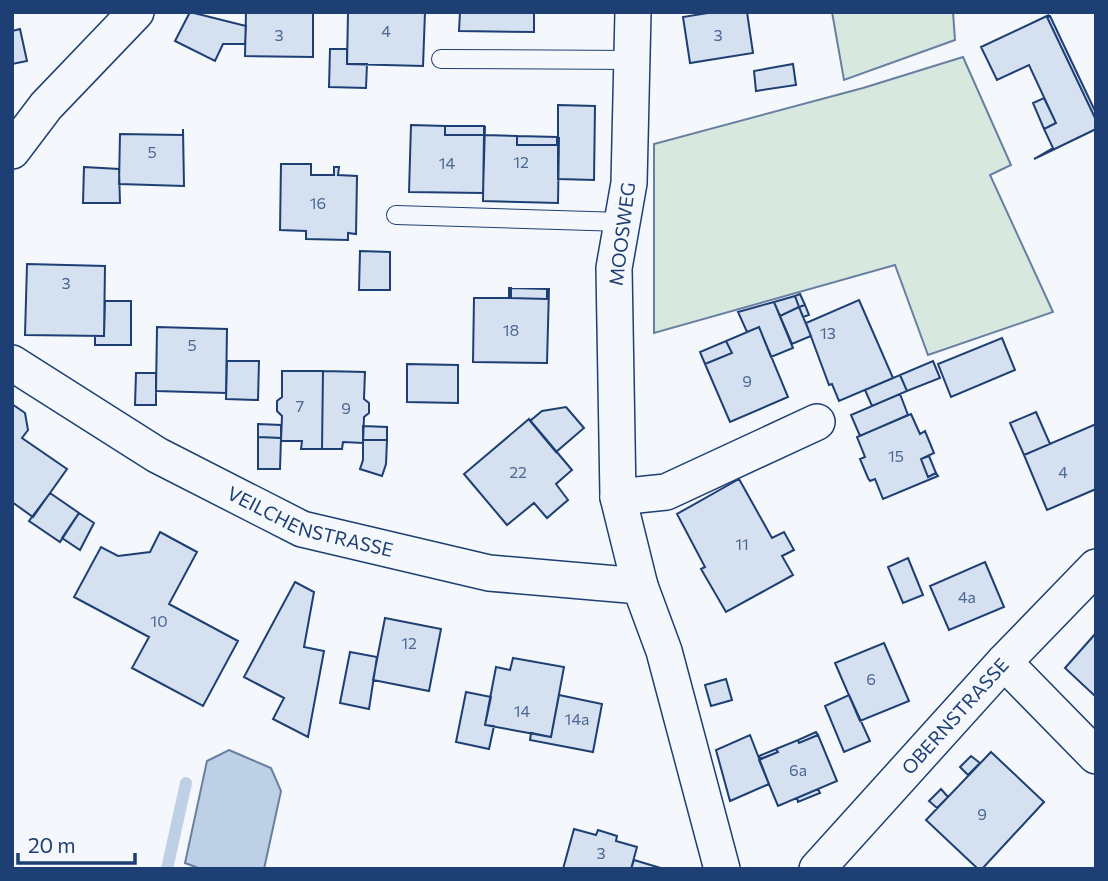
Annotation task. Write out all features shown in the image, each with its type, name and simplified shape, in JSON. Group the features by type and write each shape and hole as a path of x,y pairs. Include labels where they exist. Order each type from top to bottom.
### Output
{"street":[{"path":"12,151 46,106 136,12"},
{"name":"MOOSWEG","path":"633,12 629,183 614,268 618,497 640,586 664,651 722,869"},
{"name":"VEILCHENSTRASSE","path":"12,363 157,455 302,529 489,573 640,586"},
{"path":"618,497 666,492 817,422"},
{"name":"OBERNSTRASSE","path":"817,869 1004,662 1096,567"},
{"path":"1004,662 1096,756"}],"lane":[{"path":"441,59 632,60"},
{"path":"397,215 623,222"}],"shaded area":[{"path":"832,12 953,12 955,40 844,80"},
{"path":"963,57 1011,165 990,175 1053,312 928,355 895,265 654,333 654,144 863,88"}],"water":[{"path":"229,750 271,768 281,791 264,869 201,869 185,863 207,761"}],"building":[{"path":"190,12 246,26 245,44 223,44 215,61 175,41"},
{"path":"246,12 313,12 313,57 245,56"},
{"path":"348,12 425,12 423,66 347,64"},
{"path":"460,12 534,12 534,32 459,31"},
{"path":"714,12 747,12 753,53 690,63 683,17"},
{"path":"1049,15 1047,17 1096,120 1096,129 1034,159 1053,148 1044,129 1056,123 1029,65 997,80 981,47"},
{"path":"1050,16 1096,113 1096,120 1047,17"},
{"path":"20,29 27,61 12,64 12,31"},
{"path":"330,49 347,49 347,64 367,64 366,88 329,87"},
{"path":"793,64 796,85 756,91 754,71"},
{"path":"1044,98 1056,123 1044,129 1033,103"},
{"path":"558,105 595,106 594,180 558,179"},
{"path":"411,125 445,126 445,135 484,135 485,126 483,193 409,192"},
{"path":"445,126 484,126 484,135 445,135"},
{"path":"183,129 184,186 119,184 120,134 183,135"},
{"path":"484,135 517,136 517,145 557,145 559,137 558,203 483,201"},
{"path":"517,136 557,137 557,145 517,145"},
{"path":"281,164 311,164 311,175 334,175 334,167 339,167 338,175 357,176 356,234 348,233 348,240 306,239 306,231 280,230"},
{"path":"84,167 119,169 120,203 83,203"},
{"path":"360,251 390,252 390,290 359,290"},
{"path":"27,264 105,266 104,336 25,335"},
{"path":"509,288 511,298 547,299 549,289 547,363 473,362 474,298 509,298"},
{"path":"511,288 547,289 547,299 511,298"},
{"path":"800,294 805,305 799,307 795,296"},
{"path":"795,296 799,307 780,316 774,302"},
{"path":"859,300 893,378 839,401 832,384 829,385 806,323"},
{"path":"105,301 131,301 131,345 95,345 95,336 104,336"},
{"path":"774,302 793,348 771,357 759,327 747,332 738,312"},
{"path":"805,305 809,315 803,317 799,307"},
{"path":"799,307 811,336 792,344 780,316"},
{"path":"157,327 227,329 226,393 156,391"},
{"path":"759,327 788,397 730,422 705,364 732,353 726,341"},
{"path":"1002,338 1015,370 951,397 938,364"},
{"path":"726,341 732,353 705,364 700,352"},
{"path":"227,361 259,361 258,400 226,399"},
{"path":"933,361 940,378 907,391 900,375"},
{"path":"407,364 458,365 458,403 407,402"},
{"path":"282,371 323,371 322,449 301,449 302,441 281,441 282,416 277,411 277,401 282,397"},
{"path":"323,371 365,372 364,399 369,403 369,413 364,417 363,443 343,442 342,449 322,449"},
{"path":"136,373 156,373 156,405 135,405"},
{"path":"900,375 907,391 872,406 865,390"},
{"path":"900,394 908,415 860,436 851,415"},
{"path":"12,404 25,413 28,430 22,438 67,469 33,517 12,502"},
{"path":"566,407 584,428 556,452 530,421 542,411"},
{"path":"1036,412 1050,444 1024,455 1010,423"},
{"path":"911,414 920,434 925,431 934,453 921,459 928,477 936,473 938,476 883,499 875,479 870,481 860,459 865,457 857,437"},
{"path":"529,419 572,470 556,484 568,500 547,518 534,503 507,525 464,474"},
{"path":"258,424 281,425 281,438 258,437"},
{"path":"1096,424 1096,489 1047,510 1024,455"},
{"path":"363,426 387,427 387,440 363,440"},
{"path":"258,437 281,438 280,469 258,469"},
{"path":"363,440 387,440 386,464 382,476 360,469"},
{"path":"929,456 936,473 928,477 921,459"},
{"path":"739,479 772,538 784,532 794,550 782,556 793,575 726,612 701,569 705,567 677,514"},
{"path":"50,493 79,513 60,542 29,521"},
{"path":"79,513 94,523 80,550 62,538"},
{"path":"160,532 197,552 169,604 238,641 203,706 132,668 149,637 74,597 101,547 118,556 150,552"},
{"path":"908,558 923,595 903,603 888,567"},
{"path":"985,562 1004,607 949,630 930,586"},
{"path":"295,582 314,592 304,647 324,651 308,737 273,719 284,698 244,677"},
{"path":"385,618 441,629 429,691 373,680"},
{"path":"1096,633 1096,697 1065,668"},
{"path":"884,643 909,701 860,721 835,663"},
{"path":"350,652 377,657 369,709 340,703"},
{"path":"513,658 564,667 551,737 485,725 496,667 510,670"},
{"path":"726,679 732,700 711,706 705,685"},
{"path":"466,692 491,697 485,725 494,726 489,749 456,742"},
{"path":"559,695 602,704 593,752 530,740 531,733 551,737"},
{"path":"849,695 870,741 844,752 825,706"},
{"path":"816,732 818,735 799,743 798,740"},
{"path":"750,735 769,784 730,801 716,750"},
{"path":"818,735 837,781 778,806 759,760 778,752 776,749"},
{"path":"776,749 778,752 760,759 759,756"},
{"path":"991,752 1044,802 982,869 978,869 926,820"},
{"path":"971,756 980,763 968,775 960,767"},
{"path":"818,789 820,793 798,802 797,798"},
{"path":"941,789 948,797 937,808 929,801"},
{"path":"574,829 596,835 598,830 617,836 616,841 637,847 631,869 563,869"},
{"path":"634,860 664,869 631,869"}],"waterway":[{"path":"167,869 186,783"}]}
